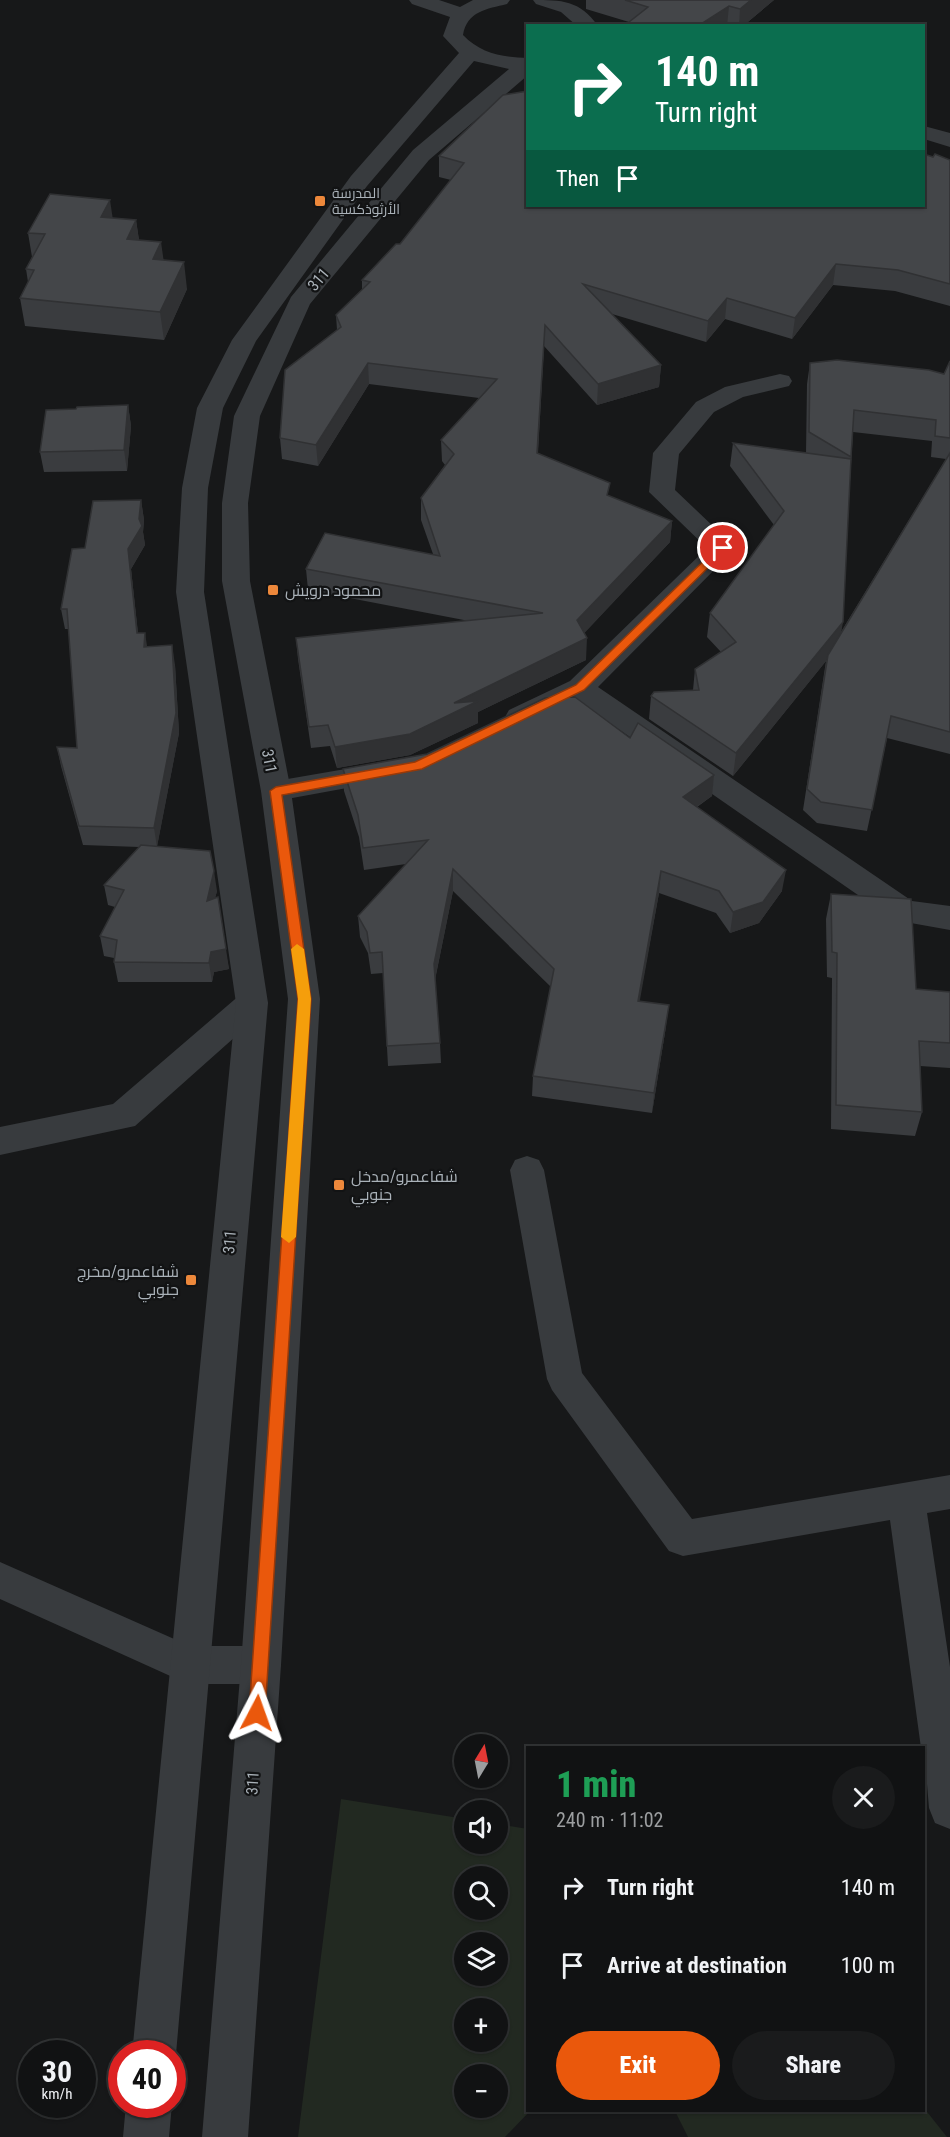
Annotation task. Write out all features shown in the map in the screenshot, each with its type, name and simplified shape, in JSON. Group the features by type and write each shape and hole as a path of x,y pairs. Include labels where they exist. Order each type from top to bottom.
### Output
{"street":[{"path":"419,0 462,14"},
{"path":"500,0 492,0 462,14 454,24 453,36 470,53 489,60 526,64"},
{"path":"544,0 567,7 581,16 587,24"},
{"name":"311","path":"155,2040 188,1665 252,1003 190,592 195,488 210,408 244,340 359,181 470,53"},
{"name":"311","path":"225,2137 261,1665 304,999 276,791 236,581 235,503 247,416 299,302 421,155 526,66"},
{"path":"925,132 950,140"},
{"path":"499,727 580,688 723,548 662,492 666,453 705,407 734,392 780,381"},
{"path":"580,688 905,912 950,918"},
{"path":"276,791 409,767"},
{"path":"0,1141 123,1116 252,1003"},
{"path":"527,1170 565,1379 683,1538 950,1492"},
{"path":"906,1500 950,1808"},
{"path":"0,1580 188,1665 261,1665"},
{"path":"146,2137 148,2118"}],"shaded area":[{"path":"341,1799 454,1817 454,1854 508,1854 508,1826 526,1829 526,2112 529,2112 505,2137 298,2137"},
{"path":"925,2109 947,2137 688,2137 676,2112 925,2112"}],"building":[{"path":"625,0 751,0 740,9 729,6 701,24 627,24 648,7"},
{"path":"526,91 526,207 925,207 925,154 933,157 935,154 950,160 950,284 898,270 836,264 795,318 727,298 708,321 583,284 661,365 598,384 545,325 537,453 610,483 607,495 672,521 577,620 587,638 454,703 478,701 410,734 335,747 328,725 309,727 296,638 543,613 306,569 325,533 440,556 421,498 454,454 441,440 497,379 368,363 316,445 280,438 285,370 341,327 336,315 370,282 362,280 396,244 400,244 464,163 439,156 503,95"},
{"path":"50,194 110,200 101,217 136,220 127,239 161,242 153,259 184,262 160,312 20,298 34,270 26,269 45,234 28,233"},
{"path":"837,360 929,370 944,374 950,361 950,438 935,436 936,420 854,410 851,457 809,432 810,363"},
{"path":"128,405 124,450 40,452 46,410"},
{"path":"733,443 851,459 843,622 736,753 651,696 654,692 699,690 695,669 736,642 710,613 784,511"},
{"path":"950,453 950,732 891,716 872,810 821,802 807,789 828,655"},
{"path":"141,500 139,519 142,526 128,549 137,633 145,633 144,647 172,645 176,713 154,828 79,826 57,747 77,748 67,609 61,609 72,549 85,548 93,501"},
{"path":"575,697 630,738 638,723 714,775 683,797 786,870 763,902 733,912 719,891 661,871 638,1001 669,1005 654,1093 533,1076 554,969 453,869 434,964 440,1043 387,1046 382,952 370,953 367,932 358,916 428,840 363,848 358,815 343,769 427,754 545,698"},
{"path":"141,845 210,851 214,871 207,901 218,897 226,949 211,952 209,963 114,962 117,940 100,936 124,890 104,885"},
{"path":"831,894 911,899 916,989 950,992 950,1043 919,1041 922,1112 836,1105 837,953 832,952"}],"slow traffic":[{"path":"289,1237 304,999 297,949"}],"place":[{"name":"المدرسة الأرثوذكسية","path":"320,201"},
{"name":"محمود درويش","path":"273,590"},
{"name":"شفاعمرو/مدخل جنوبي","path":"339,1185"},
{"name":"شفاعمرو/مخرج جنوبي","path":"191,1280"}],"route":[{"path":"257,1713 304,999 276,791 417,766 580,688 723,548"}]}
